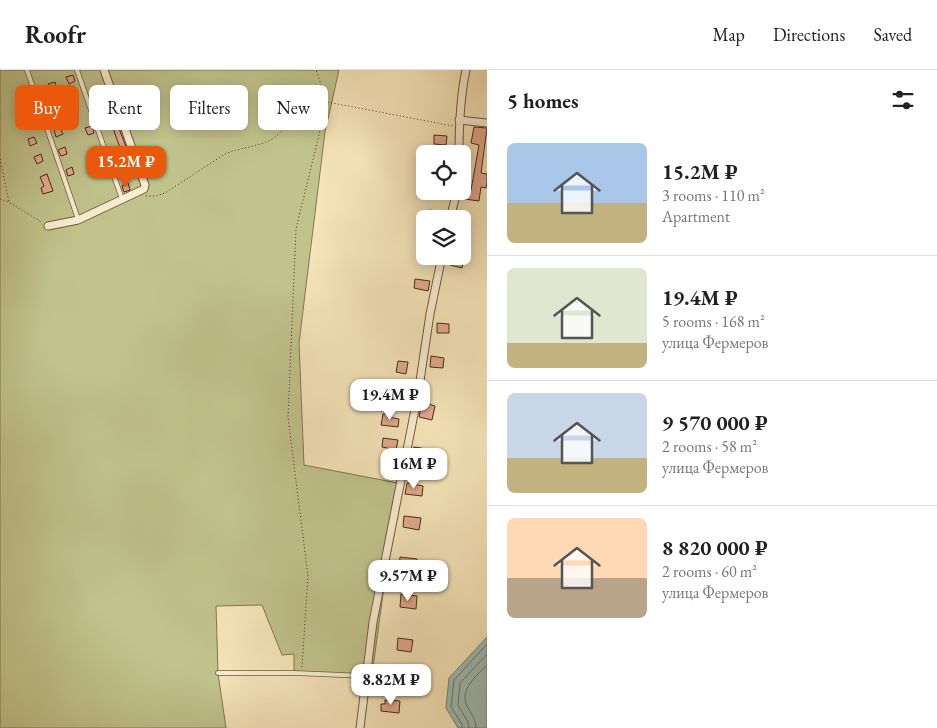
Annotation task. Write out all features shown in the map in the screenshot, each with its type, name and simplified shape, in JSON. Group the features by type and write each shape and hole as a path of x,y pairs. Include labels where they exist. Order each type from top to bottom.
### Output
{"street":[{"path":"48,226 78,220 144,189 145,185 104,70"},
{"path":"459,145 459,124 466,70"},
{"path":"459,124 487,123"},
{"path":"360,728 373,622 418,394 430,314 440,265"}],"lane":[{"path":"27,70 78,220"},
{"path":"77,70 122,199"},
{"path":"218,673 301,673 366,676"}],"path":[{"path":"316,70 321,85"},
{"path":"328,102 459,124"},
{"path":"138,193 156,196 226,154 234,150 256,146 273,138 283,130"},
{"path":"301,673 308,576 288,417 296,228 320,130"},
{"path":"0,159 9,202"},
{"path":"0,199 9,202 48,226"}],"green space":[{"path":"0,70 339,70 328,119 328,85 258,85 258,130 325,130 299,343 304,465 403,484 383,594 372,675 294,673 294,654 282,655 262,605 216,606 218,673 226,728 0,728"}],"water":[{"path":"487,637 487,728 458,728 446,708 449,678"}],"building":[{"path":"73,75 75,81 69,84 66,77"},
{"path":"89,127 89,130 93,130 94,133 88,135 85,128"},
{"path":"474,127 487,128 481,173 487,174 487,182 486,188 481,187 479,201 471,200 479,145 471,143"},
{"path":"54,130 61,130 63,134 56,137"},
{"path":"114,130 120,130 127,149 121,151"},
{"path":"434,135 447,136 446,145 434,144"},
{"path":"34,137 37,143 30,146 28,139"},
{"path":"65,147 67,154 61,156 58,150"},
{"path":"102,153 104,160 98,162 95,155"},
{"path":"41,154 43,161 37,164 34,157"},
{"path":"72,167 74,174 68,176 66,170"},
{"path":"47,174 53,191 43,194 41,188 44,186 40,177"},
{"path":"128,183 130,190 124,192 122,186"},
{"path":"450,265 463,265 462,268"},
{"path":"415,279 430,281 428,291 414,288"},
{"path":"437,323 449,324 449,333 437,333"},
{"path":"431,356 444,358 443,368 430,367"},
{"path":"398,361 408,362 406,374 396,372"},
{"path":"422,402 435,406 432,420 419,417"},
{"path":"383,414 399,419 398,427 381,425"},
{"path":"383,438 398,440 396,450 382,447"},
{"path":"414,447 427,449 426,459 412,457"},
{"path":"407,483 423,486 422,496 405,494"},
{"path":"404,516 421,518 419,530 403,527"},
{"path":"400,557 417,559 416,571 399,569"},
{"path":"401,594 417,596 416,609 400,607"},
{"path":"398,638 413,640 411,652 397,650"},
{"path":"385,700 400,701 399,713 381,711 381,704 385,704"}]}
